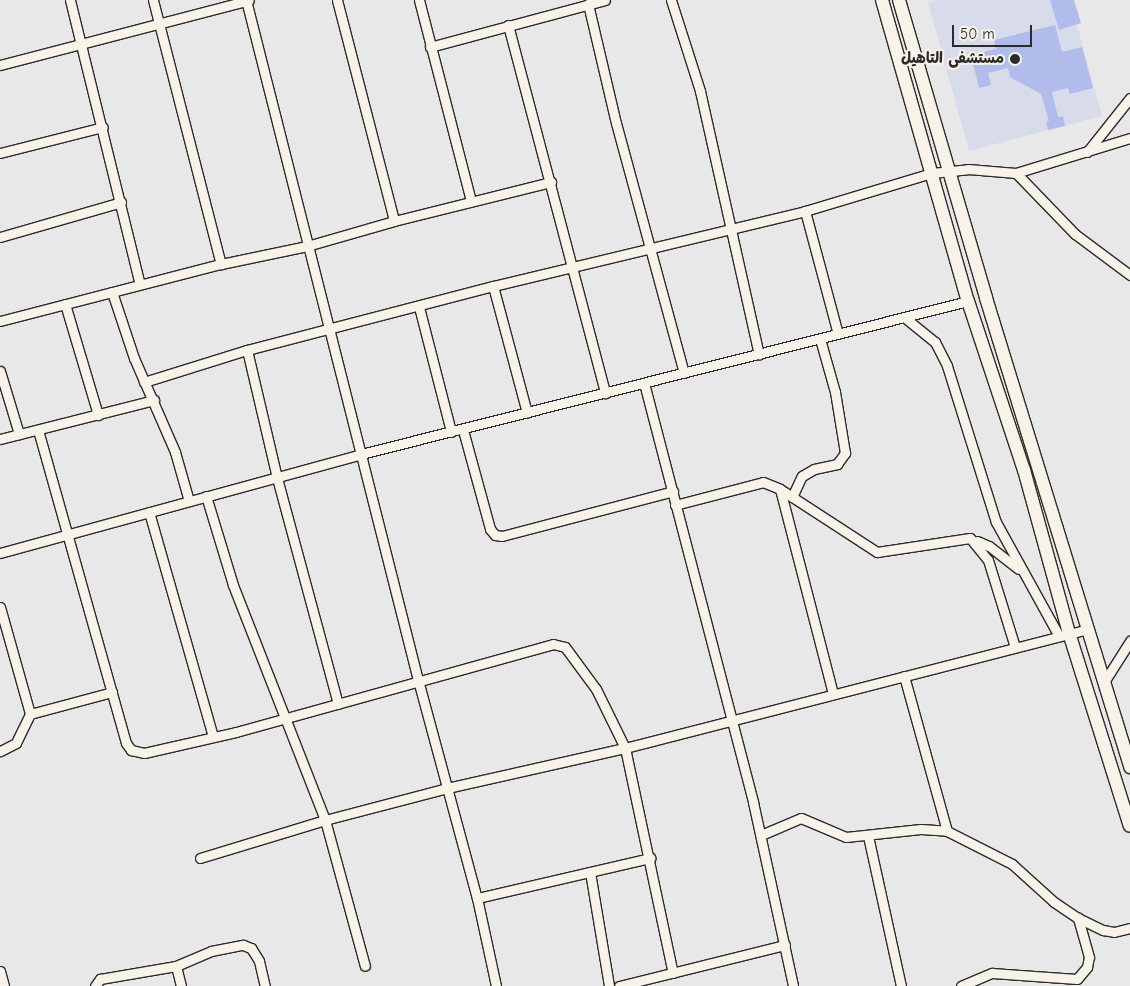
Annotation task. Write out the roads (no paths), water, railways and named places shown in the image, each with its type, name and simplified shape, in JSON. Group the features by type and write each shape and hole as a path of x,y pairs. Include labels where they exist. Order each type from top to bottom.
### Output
{"main road":[{"path":"882,0 968,301 1024,470 1064,635 1130,826"},
{"path":"900,0 948,170 1130,766"}],"street":[{"path":"70,0 103,127 140,284"},
{"path":"153,0 221,264"},
{"path":"0,65 247,0 307,246 332,330 418,680 477,898 496,986"},
{"path":"337,0 394,221"},
{"path":"418,0 472,201"},
{"path":"430,47 605,0"},
{"path":"671,0 700,91 759,354"},
{"path":"588,4 649,246 684,373"},
{"path":"508,25 551,182 571,267 605,393"},
{"path":"1086,152 1130,98"},
{"path":"0,153 103,127"},
{"path":"144,382 247,350 332,330 649,246 805,211 932,173 948,170 1016,173 1130,138"},
{"path":"1016,173 1076,234 1130,275"},
{"path":"0,321 221,264 307,246 394,221 551,182"},
{"path":"0,237 121,202"},
{"path":"805,211 838,334"},
{"path":"493,286 527,413"},
{"path":"112,292 144,382 154,400 175,452 189,501"},
{"path":"0,554 361,454 463,430 968,301"},
{"path":"65,304 98,415"},
{"path":"419,307 451,432"},
{"path":"904,316 936,342 947,366 996,522 1021,571 1064,635"},
{"path":"792,497 798,482 807,472 836,464 845,453 835,392 820,339"},
{"path":"247,350 277,478 338,704"},
{"path":"0,371 19,434"},
{"path":"644,383 761,835 793,986"},
{"path":"0,439 154,400"},
{"path":"38,430 126,744 136,753 286,719 418,680 553,644 565,647 596,689 625,748 673,973"},
{"path":"463,430 490,529 495,536 502,536 673,491"},
{"path":"675,505 763,482 780,489 877,552 970,538 989,546 1021,571"},
{"path":"780,489 833,694"},
{"path":"206,496 233,585 325,820 365,966"},
{"path":"149,512 213,737"},
{"path":"970,538 988,560 1015,648"},
{"path":"0,607 30,714 16,743 0,751"},
{"path":"200,858 325,820 447,788 625,748 1088,629"},
{"path":"1104,682 1130,641"},
{"path":"904,676 947,831"},
{"path":"30,714 112,692"},
{"path":"761,835 801,818 813,821 835,834 868,836 921,829 947,831 1012,864 1054,902 1078,918 1103,930 1114,932 1130,928"},
{"path":"868,836 902,986"},
{"path":"477,898 650,858"},
{"path":"590,872 608,986"},
{"path":"961,986 992,973 1077,979 1087,967 1088,957 1078,918"},
{"path":"95,986 100,979 176,966 210,951 243,945 251,948 260,960 265,986"},
{"path":"619,986 785,945"},
{"path":"176,966 181,986"},
{"path":"0,970 4,986"}],"place":[{"name":"مستشفى التاهيل","path":"1015,59"}]}
